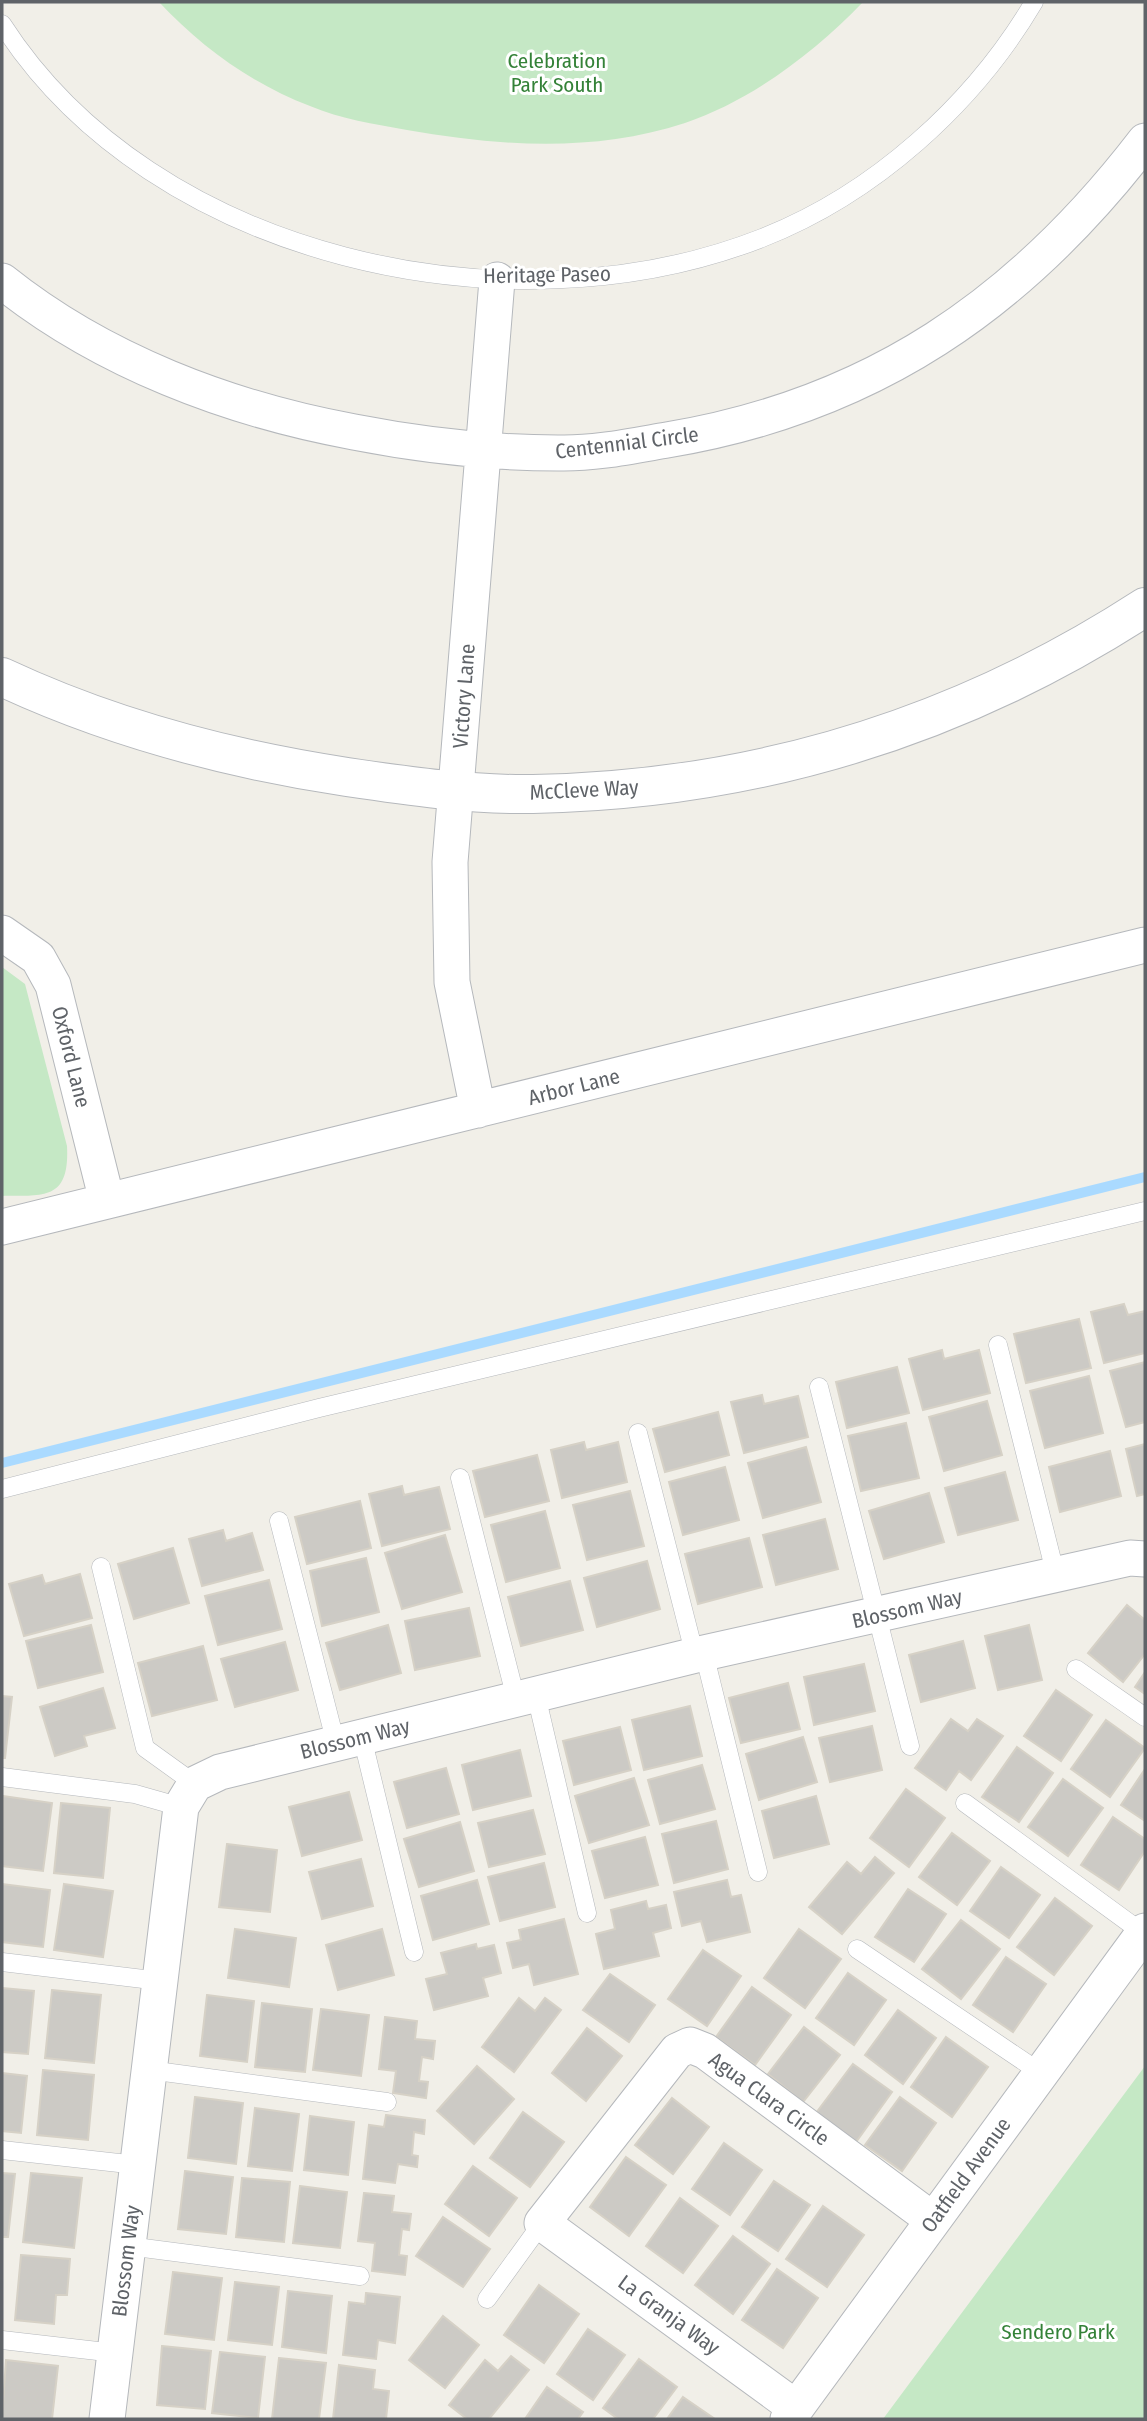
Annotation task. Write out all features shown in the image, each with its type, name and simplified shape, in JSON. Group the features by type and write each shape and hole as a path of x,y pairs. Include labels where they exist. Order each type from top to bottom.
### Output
{"street":[{"name":"Centennial Circle","path":"2,281 67,326 133,362 215,396 311,424 399,440 483,450 562,454 709,433 776,414 855,384 922,349 992,301 1101,198 1145,141"},
{"name":"Victory Lane","path":"478,1110 452,982 450,862 497,280"},
{"name":"McCleve Way","path":"2,677 41,696 127,727 216,752 308,771 457,790 531,794 622,790 707,779 809,758 903,730 995,691 1085,646 1145,607"},
{"name":"Oxford Lane","path":"2,933 38,958 53,985 107,1201"},
{"name":"Arbor Lane","path":"2,1227 1145,945"},
{"name":"Blossom Way","path":"108,2419 160,1981 188,1795 220,1772 700,1655 1130,1558 1145,1559"},
{"name":"Oatfield Avenue","path":"792,2413 1144,1932"},
{"name":"Agua Clara Circle","path":"542,2223 677,2051 690,2045 705,2051 933,2220"},
{"name":"La Granja Way","path":"542,2223 792,2413"}],"lane":[{"name":"Heritage Paseo","path":"2,24 40,77 85,122 131,160 188,196 260,231 339,256 497,280 635,273 706,257 752,242 827,206 881,171 937,123 981,79 1034,2"},
{"path":"2,1489 319,1408 1145,1212"},
{"path":"998,1345 1056,1576"},
{"path":"820,1387 910,1745"},
{"path":"638,1433 758,1872"},
{"path":"460,1478 587,1913"},
{"path":"279,1521 414,1952"},
{"path":"101,1567 145,1748 188,1795"},
{"path":"1076,1669 1145,1717"},
{"path":"2,1777 135,1794 188,1795"},
{"path":"965,1803 1144,1932"},
{"path":"857,1949 1041,2073"},
{"path":"2,1962 160,1981"},
{"path":"149,2070 387,2102"},
{"path":"2,2150 138,2165"},
{"path":"487,2300 542,2223"},
{"path":"128,2246 360,2276"},
{"path":"2,2340 115,2354"}],"green space":[{"name":"Celebration Park South","path":"159,2 863,2 824,39 781,73 734,102 710,113 650,133 581,143 546,144 442,136 322,111 268,87 228,63 192,34"},
{"path":"2,967 25,984 67,1146 64,1177 51,1192 41,1195 2,1196"},
{"name":"Sendero Park","path":"1145,2066 1145,2419 883,2419"}],"building":[{"path":"1124,1304 1128,1315 1145,1311 1145,1353 1104,1363 1091,1312"},
{"path":"1079,1319 1091,1368 1026,1383 1014,1334"},
{"path":"942,1350 944,1359 979,1350 990,1393 923,1410 909,1359"},
{"path":"1145,1362 1145,1422 1126,1427 1110,1371"},
{"path":"897,1367 909,1413 847,1428 836,1382"},
{"path":"1089,1376 1103,1433 1045,1448 1030,1391"},
{"path":"762,1395 764,1404 798,1396 808,1437 744,1453 731,1402"},
{"path":"987,1401 1002,1455 944,1471 929,1417"},
{"path":"718,1412 729,1455 665,1472 653,1429"},
{"path":"906,1423 919,1478 861,1491 848,1436"},
{"path":"584,1442 586,1450 618,1442 627,1482 562,1498 551,1450"},
{"path":"1145,1444 1145,1494 1137,1496 1126,1449"},
{"path":"806,1447 821,1502 763,1518 748,1463"},
{"path":"1110,1451 1121,1496 1060,1512 1049,1467"},
{"path":"537,1455 549,1501 485,1517 473,1471"},
{"path":"725,1467 739,1520 683,1535 669,1482"},
{"path":"1005,1472 1018,1520 958,1535 945,1488"},
{"path":"402,1486 404,1495 439,1487 450,1529 382,1546 369,1494"},
{"path":"630,1491 644,1546 587,1560 573,1505"},
{"path":"929,1493 944,1542 884,1559 869,1511"},
{"path":"360,1501 371,1548 307,1564 295,1517"},
{"path":"545,1511 560,1568 506,1582 491,1525"},
{"path":"825,1519 838,1569 776,1585 763,1535"},
{"path":"223,1530 226,1541 252,1533 263,1570 202,1586 189,1539"},
{"path":"445,1535 462,1592 402,1609 385,1553"},
{"path":"749,1538 762,1587 698,1604 685,1554"},
{"path":"173,1548 189,1603 134,1619 118,1564"},
{"path":"366,1558 379,1612 322,1626 310,1571"},
{"path":"647,1561 660,1609 597,1627 584,1578"},
{"path":"80,1574 92,1618 24,1636 9,1584 42,1575 45,1584"},
{"path":"269,1580 282,1629 218,1645 205,1596"},
{"path":"570,1581 583,1630 521,1646 508,1597"},
{"path":"1127,1605 1145,1620 1145,1654 1123,1682 1088,1653"},
{"path":"469,1608 480,1656 415,1670 405,1621"},
{"path":"91,1625 103,1672 38,1688 26,1641"},
{"path":"388,1625 401,1673 340,1690 326,1643"},
{"path":"1029,1625 1042,1680 998,1690 985,1636"},
{"path":"963,1641 975,1688 921,1702 909,1655"},
{"path":"285,1642 298,1690 235,1707 221,1659"},
{"path":"203,1646 217,1700 152,1716 138,1663"},
{"path":"864,1664 875,1711 814,1725 804,1677"},
{"path":"1145,1672 1145,1694 1135,1687"},
{"path":"788,1683 800,1729 741,1743 729,1698"},
{"path":"103,1688 115,1728 84,1736 87,1746 55,1756 40,1707"},
{"path":"1056,1690 1092,1715 1061,1761 1024,1736"},
{"path":"2,1696 12,1697 5,1758 2,1758"},
{"path":"690,1706 702,1756 644,1770 632,1720"},
{"path":"951,1719 968,1731 977,1719 1003,1736 971,1780 959,1771 946,1790 915,1768"},
{"path":"1106,1720 1145,1748 1110,1797 1071,1769"},
{"path":"872,1726 882,1770 830,1782 819,1738"},
{"path":"620,1727 631,1770 574,1785 563,1741"},
{"path":"803,1737 817,1782 759,1800 746,1754"},
{"path":"1017,1747 1053,1773 1019,1822 982,1797"},
{"path":"520,1750 531,1796 473,1810 462,1765"},
{"path":"702,1765 715,1809 660,1824 648,1780"},
{"path":"446,1768 459,1814 407,1828 394,1782"},
{"path":"1145,1769 1145,1821 1121,1805"},
{"path":"634,1778 649,1825 589,1843 575,1796"},
{"path":"1063,1779 1103,1808 1068,1856 1028,1827"},
{"path":"906,1789 945,1818 909,1867 870,1838"},
{"path":"349,1792 362,1840 302,1856 289,1807"},
{"path":"3,1796 52,1803 43,1871 2,1866"},
{"path":"816,1796 829,1844 774,1858 762,1811"},
{"path":"61,1803 110,1808 103,1878 54,1873"},
{"path":"533,1810 545,1854 489,1867 478,1823"},
{"path":"1113,1817 1145,1839 1145,1851 1119,1890 1081,1865"},
{"path":"716,1821 728,1869 674,1883 662,1834"},
{"path":"460,1822 474,1871 419,1887 404,1839"},
{"path":"952,1833 990,1861 957,1905 919,1877"},
{"path":"645,1837 658,1885 605,1898 592,1851"},
{"path":"227,1844 277,1850 270,1912 219,1907"},
{"path":"875,1857 894,1873 842,1934 809,1907 847,1862 861,1874"},
{"path":"361,1859 373,1906 322,1919 309,1872"},
{"path":"544,1863 555,1907 500,1921 488,1877"},
{"path":"1001,1867 1040,1895 1009,1938 970,1911"},
{"path":"477,1880 489,1924 433,1940 421,1896"},
{"path":"727,1880 731,1897 741,1895 750,1932 707,1942 701,1921 682,1926 674,1892"},
{"path":"2,1884 50,1890 43,1947 2,1942"},
{"path":"64,1884 113,1891 103,1957 54,1950"},
{"path":"908,1889 946,1914 914,1962 875,1937"},
{"path":"1055,1898 1092,1926 1054,1975 1017,1947"},
{"path":"646,1901 648,1909 666,1905 671,1928 653,1933 659,1956 604,1969 596,1934 615,1929 611,1910"},
{"path":"564,1919 578,1974 534,1985 529,1964 513,1968 507,1943 521,1940 519,1930"},
{"path":"961,1920 1000,1949 961,1999 922,1969"},
{"path":"235,1929 296,1938 289,1987 228,1978"},
{"path":"382,1929 394,1975 338,1990 326,1945"},
{"path":"799,1929 841,1959 805,2008 764,1978"},
{"path":"476,1944 477,1949 494,1945 501,1973 483,1978 488,1996 434,2010 426,1979 447,1974 441,1953"},
{"path":"703,1950 741,1976 707,2026 668,1999"},
{"path":"1006,1957 1046,1984 1013,2032 973,2005"},
{"path":"848,1973 886,2000 854,2045 816,2018"},
{"path":"610,1974 655,2005 629,2042 583,2010"},
{"path":"752,1987 791,2015 755,2065 716,2037"},
{"path":"2,1988 34,1991 28,2054 2,2052"},
{"path":"52,1990 101,1995 94,2063 45,2058"},
{"path":"207,1995 254,2001 247,2062 200,2056"},
{"path":"519,1998 535,2011 545,1998 561,2010 514,2072 482,2047"},
{"path":"262,2003 312,2009 305,2072 255,2067"},
{"path":"321,2009 369,2015 361,2076 313,2070"},
{"path":"898,2010 936,2038 903,2084 865,2055"},
{"path":"385,2017 417,2021 415,2039 435,2041 433,2059 422,2057 419,2081 428,2082 426,2098 393,2093 396,2071 379,2069"},
{"path":"804,2027 840,2055 803,2102 768,2074"},
{"path":"587,2028 622,2056 586,2101 552,2073"},
{"path":"946,2037 988,2067 952,2117 911,2087"},
{"path":"853,2064 892,2092 856,2142 816,2113"},
{"path":"477,2066 514,2099 474,2144 437,2111"},
{"path":"43,2070 94,2075 88,2140 37,2135"},
{"path":"2,2073 27,2076 21,2133 2,2131"},
{"path":"195,2097 243,2103 236,2164 188,2158"},
{"path":"900,2097 936,2123 902,2171 865,2145"},
{"path":"672,2098 709,2127 673,2174 635,2145"},
{"path":"255,2108 299,2114 292,2171 248,2166"},
{"path":"523,2112 564,2142 530,2187 490,2158"},
{"path":"386,2115 425,2120 424,2134 414,2132 412,2155 418,2156 417,2167 398,2164 395,2183 363,2179 369,2125 384,2127"},
{"path":"310,2116 354,2122 348,2175 304,2170"},
{"path":"724,2143 762,2170 730,2215 692,2189"},
{"path":"626,2157 666,2185 629,2236 590,2207"},
{"path":"473,2166 517,2198 489,2236 445,2204"},
{"path":"185,2171 233,2177 226,2234 178,2229"},
{"path":"2,2173 15,2174 8,2237 2,2237"},
{"path":"31,2173 82,2178 74,2248 23,2242"},
{"path":"242,2178 290,2182 284,2242 236,2237"},
{"path":"774,2181 810,2205 778,2251 742,2227"},
{"path":"300,2186 347,2192 340,2248 293,2243"},
{"path":"364,2193 394,2196 392,2212 411,2214 409,2230 402,2229 399,2255 407,2256 405,2275 372,2271 375,2243 358,2241"},
{"path":"680,2198 718,2226 683,2273 646,2246"},
{"path":"823,2206 864,2235 827,2287 786,2259"},
{"path":"443,2217 490,2249 463,2287 416,2256"},
{"path":"733,2236 770,2264 733,2314 695,2285"},
{"path":"21,2255 70,2259 67,2295 56,2295 54,2324 15,2320"},
{"path":"777,2269 818,2298 783,2348 742,2320"},
{"path":"173,2272 222,2278 214,2340 165,2334"},
{"path":"235,2282 279,2287 272,2345 228,2340"},
{"path":"539,2285 579,2314 544,2363 504,2335"},
{"path":"288,2291 332,2296 326,2353 282,2347"},
{"path":"366,2293 400,2297 395,2343 378,2340 376,2359 343,2355 349,2302 365,2304"},
{"path":"443,2316 479,2345 445,2388 409,2360"},
{"path":"588,2329 625,2355 593,2400 557,2374"},
{"path":"162,2346 211,2351 205,2409 157,2405"},
{"path":"220,2352 265,2357 258,2418 212,2413"},
{"path":"511,2356 529,2370 489,2419 467,2419 449,2405 485,2360 498,2371"},
{"path":"279,2358 326,2363 319,2419 272,2419"},
{"path":"639,2359 677,2387 653,2419 618,2419 603,2408"},
{"path":"6,2360 58,2366 52,2419 2,2419"},
{"path":"339,2365 375,2370 373,2389 389,2391 386,2419 333,2419"},
{"path":"547,2387 583,2412 578,2419 525,2419"},
{"path":"683,2397 715,2419 667,2419"}],"waterway":[{"path":"2,1463 1145,1177"}]}
